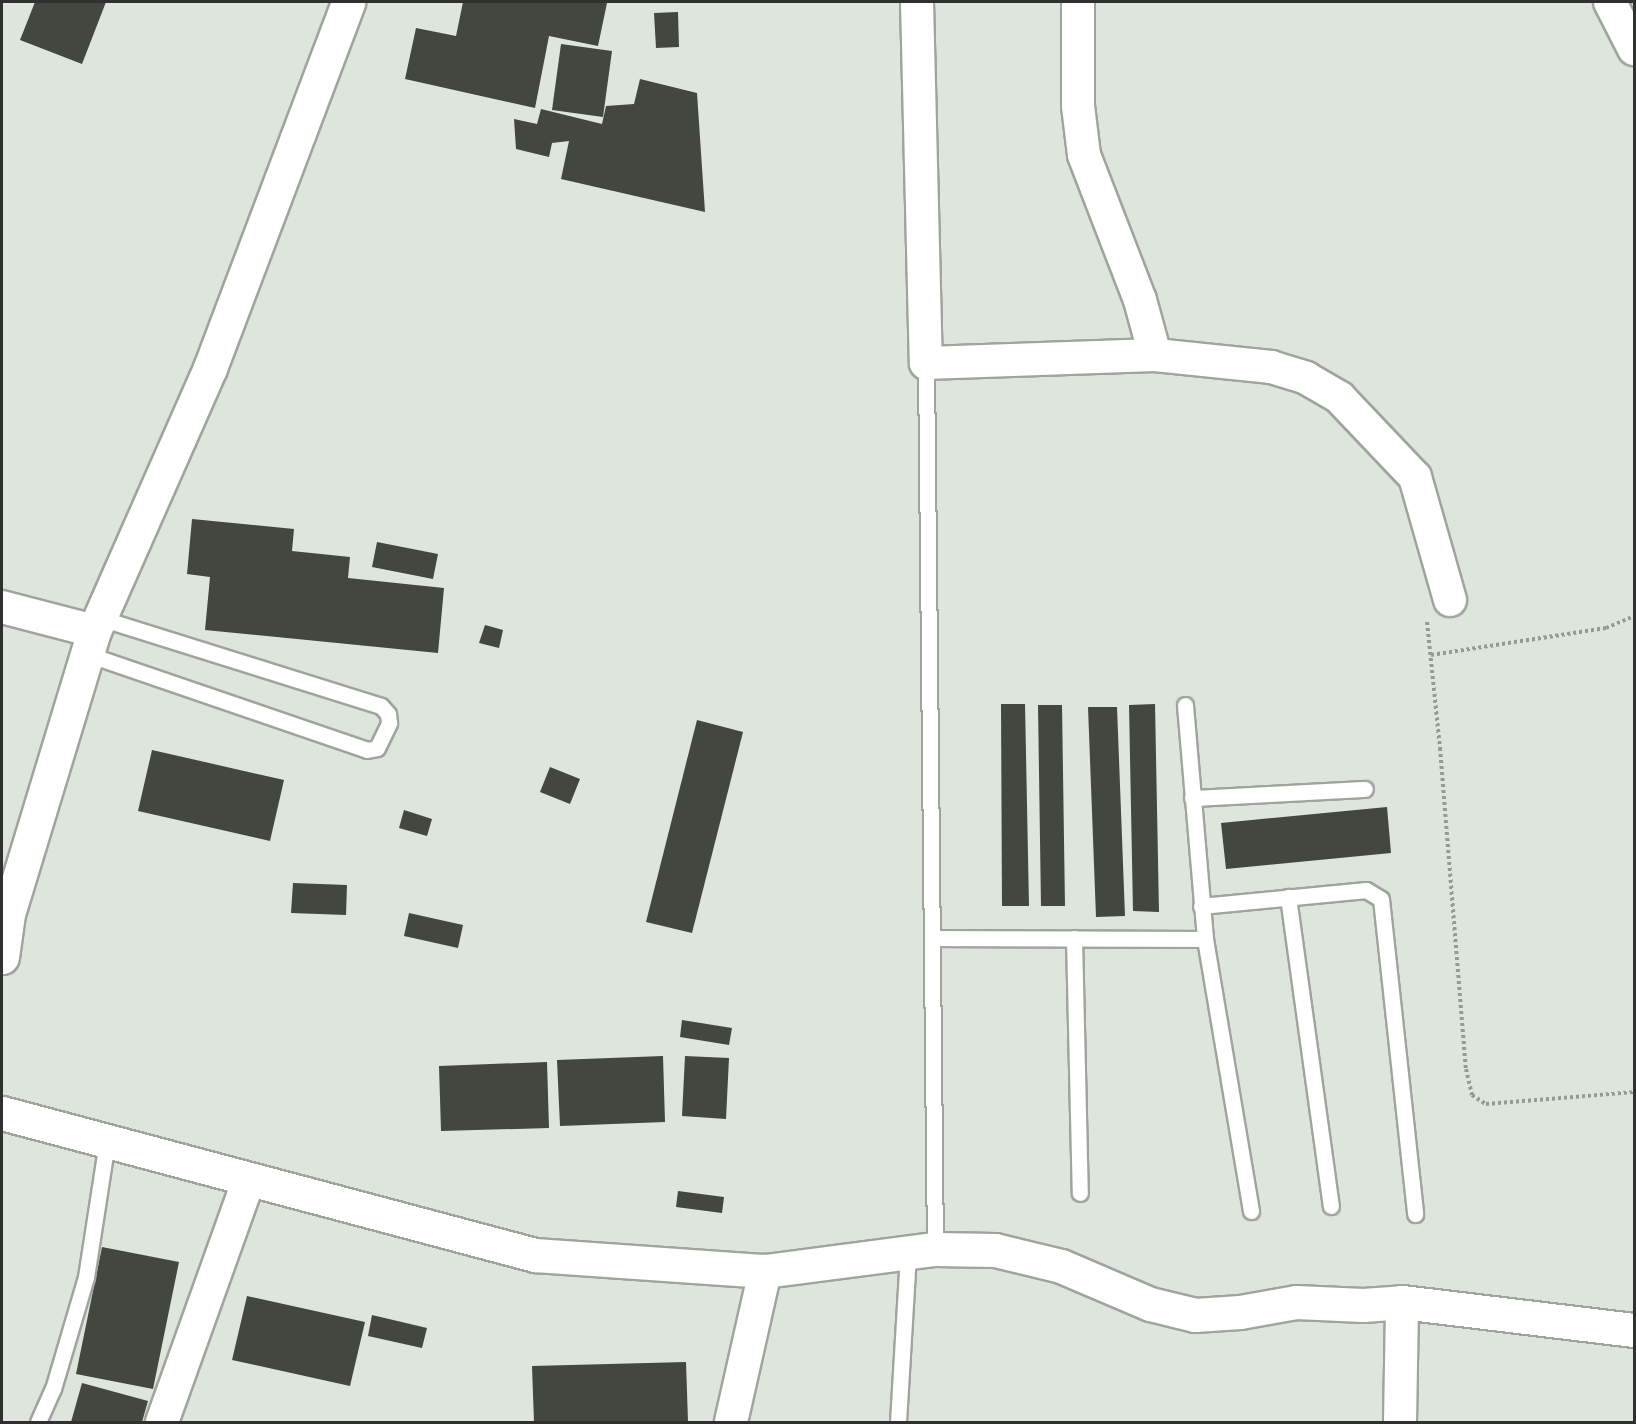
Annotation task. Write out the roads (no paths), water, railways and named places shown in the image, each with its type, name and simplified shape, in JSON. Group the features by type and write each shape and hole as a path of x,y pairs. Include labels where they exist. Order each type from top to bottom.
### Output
{"street":[{"path":"2,957 8,914 94,634 210,368 348,2"},
{"path":"917,2 926,363 1155,355 1270,367 1306,378 1340,398 1415,477 1438,607"},
{"path":"1078,2 1078,106 1084,155 1140,300 1155,355"},
{"path":"1610,2 1633,44"},
{"path":"2,607 94,634"},
{"path":"2,1113 535,1255 765,1271 922,1250 995,1250 1061,1266 1150,1304 1195,1315 1240,1312 1296,1302 1363,1305 1402,1302 1635,1330"},
{"path":"162,1422 249,1179"},
{"path":"731,1422 765,1271"},
{"path":"1400,1422 1402,1302"}],"lane":[{"path":"898,1422 922,1250 932,938 926,363"},
{"path":"94,634 381,706 388,714 390,723 377,748 359,748 94,634"},
{"path":"1185,705 1205,939 1251,1211"},
{"path":"1192,798 1365,789"},
{"path":"1201,906 1366,890 1381,898 1415,1214"},
{"path":"1288,897 1331,1206"},
{"path":"932,938 1205,939"},
{"path":"1074,939 1080,1193"},
{"path":"38,1422 53,1389 86,1277 107,1142"}]}
